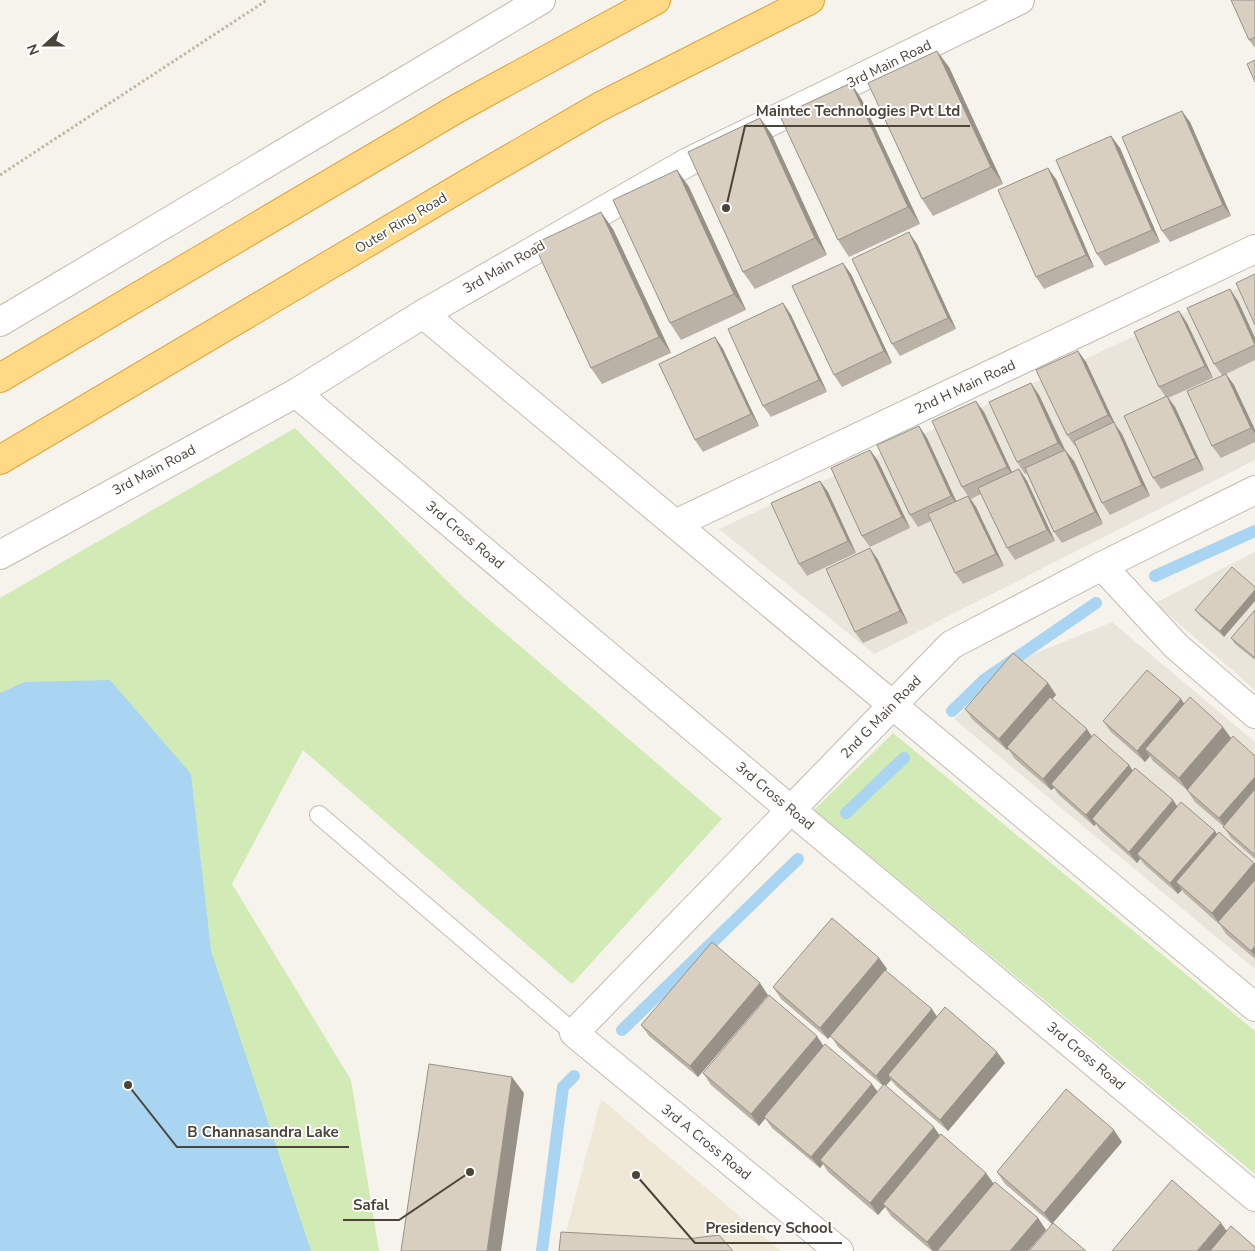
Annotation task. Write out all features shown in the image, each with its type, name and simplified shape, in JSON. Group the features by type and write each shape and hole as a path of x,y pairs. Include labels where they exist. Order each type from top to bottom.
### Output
{"highway":[{"path":"0,378 458,108 656,0"},
{"name":"Outer Ring Road","path":"0,460 599,107 810,0"}],"street":[{"path":"0,322 542,0"},
{"name":"3rd Main Road","path":"0,555 296,393 423,314 688,162 1020,0"},
{"name":"2nd H Main Road","path":"675,524 1255,249"},
{"path":"423,314 1255,1007"},
{"name":"3rd Cross Road","path":"296,393 791,810 1255,1197"},
{"name":"2nd G Main Road","path":"574,1033 951,645 1102,566 1255,490"},
{"path":"1102,566 1176,646 1255,714"},
{"name":"3rd A Cross Road","path":"574,1033 838,1251"}],"lane":[{"path":"319,815 574,1033"}],"path":[{"path":"0,175 267,0"}],"shaded area":[{"path":"1255,280 1255,460 874,654 719,529"},
{"path":"1255,552 1255,690 1155,603"},
{"path":"1112,622 1255,742 1255,969 954,719 1022,659"},
{"path":"601,1099 781,1251 561,1251"}],"green space":[{"path":"295,428 465,599 722,819 572,984 303,750 232,884 351,1080 379,1251 0,1251 0,598"},
{"path":"893,733 1255,1031 1255,1174 814,810"}],"water":[{"path":"110,680 191,774 211,951 311,1251 0,1251 0,693 25,682"}],"building":[{"path":"1231,0 1255,0 1255,37 1249,40"},
{"path":"937,51 991,167 922,199 868,83"},
{"path":"1255,60 1255,82 1247,64"},
{"path":"851,83 908,207 838,240 780,116"},
{"path":"1182,111 1223,205 1162,231 1122,137"},
{"path":"760,118 815,238 743,272 688,152"},
{"path":"1111,136 1152,230 1097,254 1056,160"},
{"path":"1048,168 1086,255 1036,277 998,190"},
{"path":"677,170 734,294 670,323 613,200"},
{"path":"601,212 659,337 591,368 534,244"},
{"path":"909,232 948,318 892,344 852,259"},
{"path":"843,263 884,351 834,375 792,286"},
{"path":"1255,274 1255,325 1236,283"},
{"path":"1230,289 1255,345 1214,364 1187,308"},
{"path":"783,303 819,380 763,406 728,329"},
{"path":"1179,311 1205,366 1159,387 1134,332"},
{"path":"715,337 751,414 695,440 659,364"},
{"path":"1078,351 1108,415 1067,435 1036,370"},
{"path":"1226,374 1251,428 1212,446 1187,391"},
{"path":"1031,383 1058,443 1017,462 989,402"},
{"path":"1167,396 1196,458 1153,478 1124,416"},
{"path":"976,401 1007,467 962,487 932,421"},
{"path":"1114,422 1142,485 1102,503 1074,441"},
{"path":"919,426 951,496 910,515 877,445"},
{"path":"870,450 902,517 862,536 831,468"},
{"path":"1065,450 1095,512 1054,532 1025,468"},
{"path":"1019,469 1047,530 1007,548 978,488"},
{"path":"820,481 848,541 799,564 771,503"},
{"path":"968,496 996,554 955,573 928,514"},
{"path":"870,548 900,611 855,632 826,569"},
{"path":"1232,567 1255,587 1255,590 1220,631 1195,610"},
{"path":"1255,610 1255,657 1254,657 1231,638"},
{"path":"1013,653 1048,683 999,739 965,709"},
{"path":"1147,670 1181,699 1137,751 1103,721"},
{"path":"1050,697 1087,729 1043,779 1007,747"},
{"path":"1190,697 1223,727 1179,778 1145,749"},
{"path":"1094,734 1129,765 1086,815 1051,784"},
{"path":"1233,736 1255,756 1255,777 1219,818 1187,790"},
{"path":"1135,768 1173,800 1129,852 1092,819"},
{"path":"1255,789 1255,855 1223,827"},
{"path":"1181,802 1215,831 1170,883 1137,854"},
{"path":"1219,832 1254,863 1212,913 1176,882"},
{"path":"1255,880 1255,946 1251,951 1218,922"},
{"path":"832,918 879,958 820,1028 773,987"},
{"path":"712,942 760,983 690,1066 641,1025"},
{"path":"885,970 932,1009 876,1076 830,1036"},
{"path":"769,995 817,1036 751,1114 703,1073"},
{"path":"945,1007 997,1052 940,1120 888,1075"},
{"path":"825,1044 872,1084 811,1157 764,1117"},
{"path":"429,1064 512,1077 487,1251 401,1251"},
{"path":"884,1084 934,1127 870,1203 820,1160"},
{"path":"1066,1089 1114,1130 1044,1213 997,1172"},
{"path":"941,1134 986,1173 927,1242 883,1204"},
{"path":"1172,1180 1221,1223 1197,1251 1112,1251"},
{"path":"995,1182 1038,1218 1010,1251 937,1251"},
{"path":"1053,1223 1086,1251 1029,1251"},
{"path":"1231,1226 1255,1247 1255,1251 1210,1251"},
{"path":"561,1232 687,1239 719,1235 733,1251 559,1251"}],"waterway":[{"path":"1155,576 1255,531"},
{"path":"952,711 984,680 1096,603"},
{"path":"846,813 904,758"},
{"path":"622,1030 798,859"},
{"path":"542,1251 563,1087 574,1076"}],"place":[{"name":"Maintec Technologies Pvt Ltd","path":"726,208"},
{"name":"B Channasandra Lake","path":"128,1085"},
{"name":"Safal","path":"470,1172"},
{"name":"Presidency School","path":"636,1175"}]}
